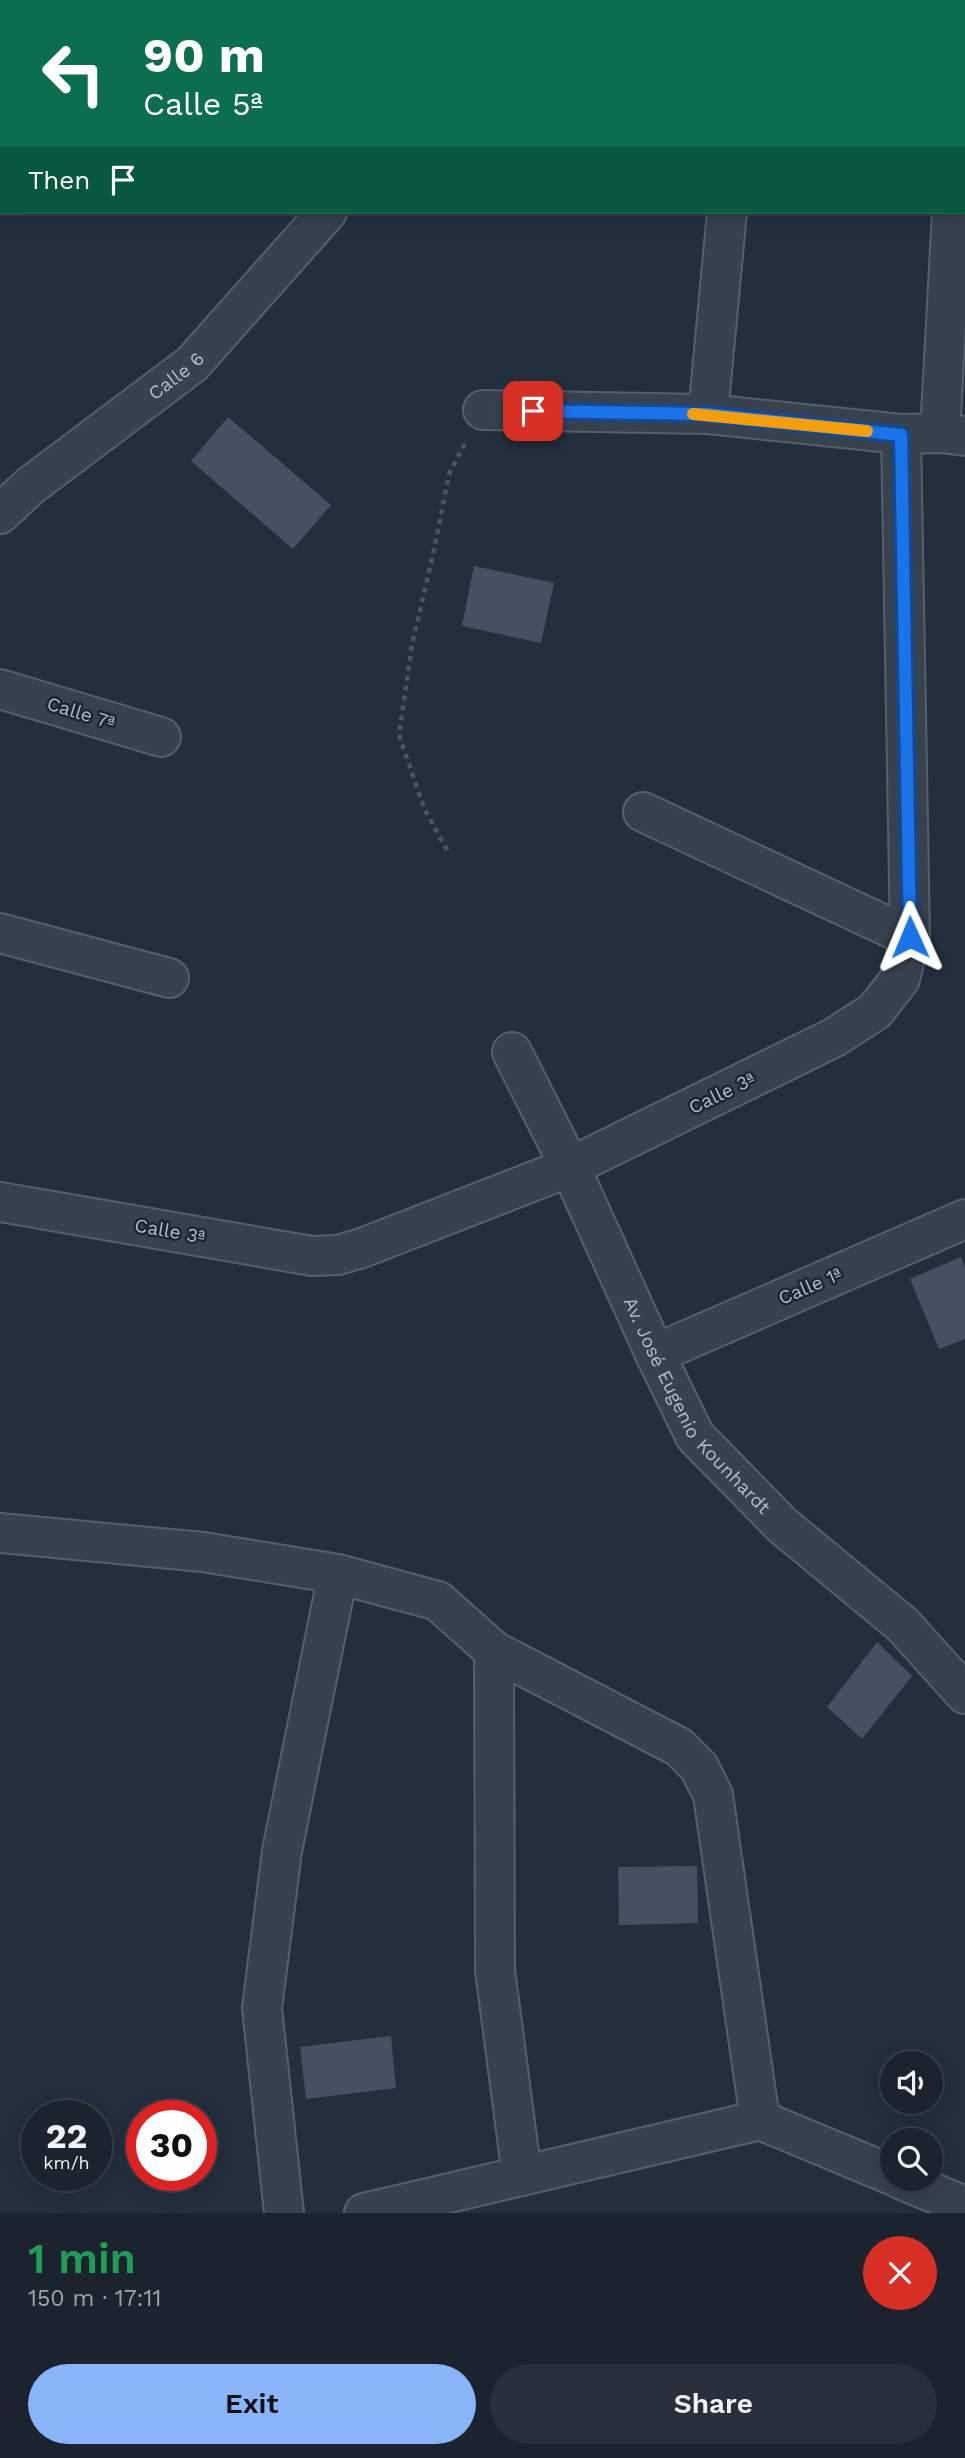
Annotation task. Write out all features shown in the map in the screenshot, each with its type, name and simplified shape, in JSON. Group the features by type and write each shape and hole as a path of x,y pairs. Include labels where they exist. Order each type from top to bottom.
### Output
{"street":[{"name":"Calle 6","path":"0,514 15,478 192,364 325,214"},
{"path":"708,414 727,214"},
{"path":"483,410 708,414 901,435 953,435 952,214"},
{"name":"Calle 3ª","path":"0,1202 312,1256 338,1255 570,1167 835,1037 875,1012 900,979 910,937 901,435"},
{"name":"Calle 7ª","path":"0,689 161,737"},
{"path":"643,812 910,937"},
{"path":"0,933 169,978"},
{"name":"Av. José Eugenio Kounhardt","path":"512,1052 570,1167 695,1436 782,1525 903,1625 965,1694"},
{"name":"Calle 1ª","path":"655,1354 965,1219"},
{"path":"0,1533 203,1552 338,1574 438,1601 494,1651 679,1747 699,1767 713,1795 760,2120"},
{"path":"284,2213 262,2008 282,1851 338,1574"},
{"path":"494,1651 495,1970 522,2176"},
{"path":"364,2213 760,2120 880,2170"},
{"path":"929,2191 965,2206"}],"path":[{"path":"447,850 424,808 399,735 412,645 449,474 483,410"}],"building":[{"path":"228,417 331,505 293,549 191,461"},
{"path":"474,566 554,583 541,643 462,626"},
{"path":"961,1257 965,1268 965,1339 939,1349 910,1279"},
{"path":"877,1642 912,1676 862,1739 827,1707"},
{"path":"697,1866 698,1923 619,1925 618,1867"},
{"path":"391,2036 396,2088 306,2099 300,2047"}],"slow traffic":[{"path":"693,414 867,431"}],"route":[{"path":"533,411 708,414 901,435 910,937"}]}
